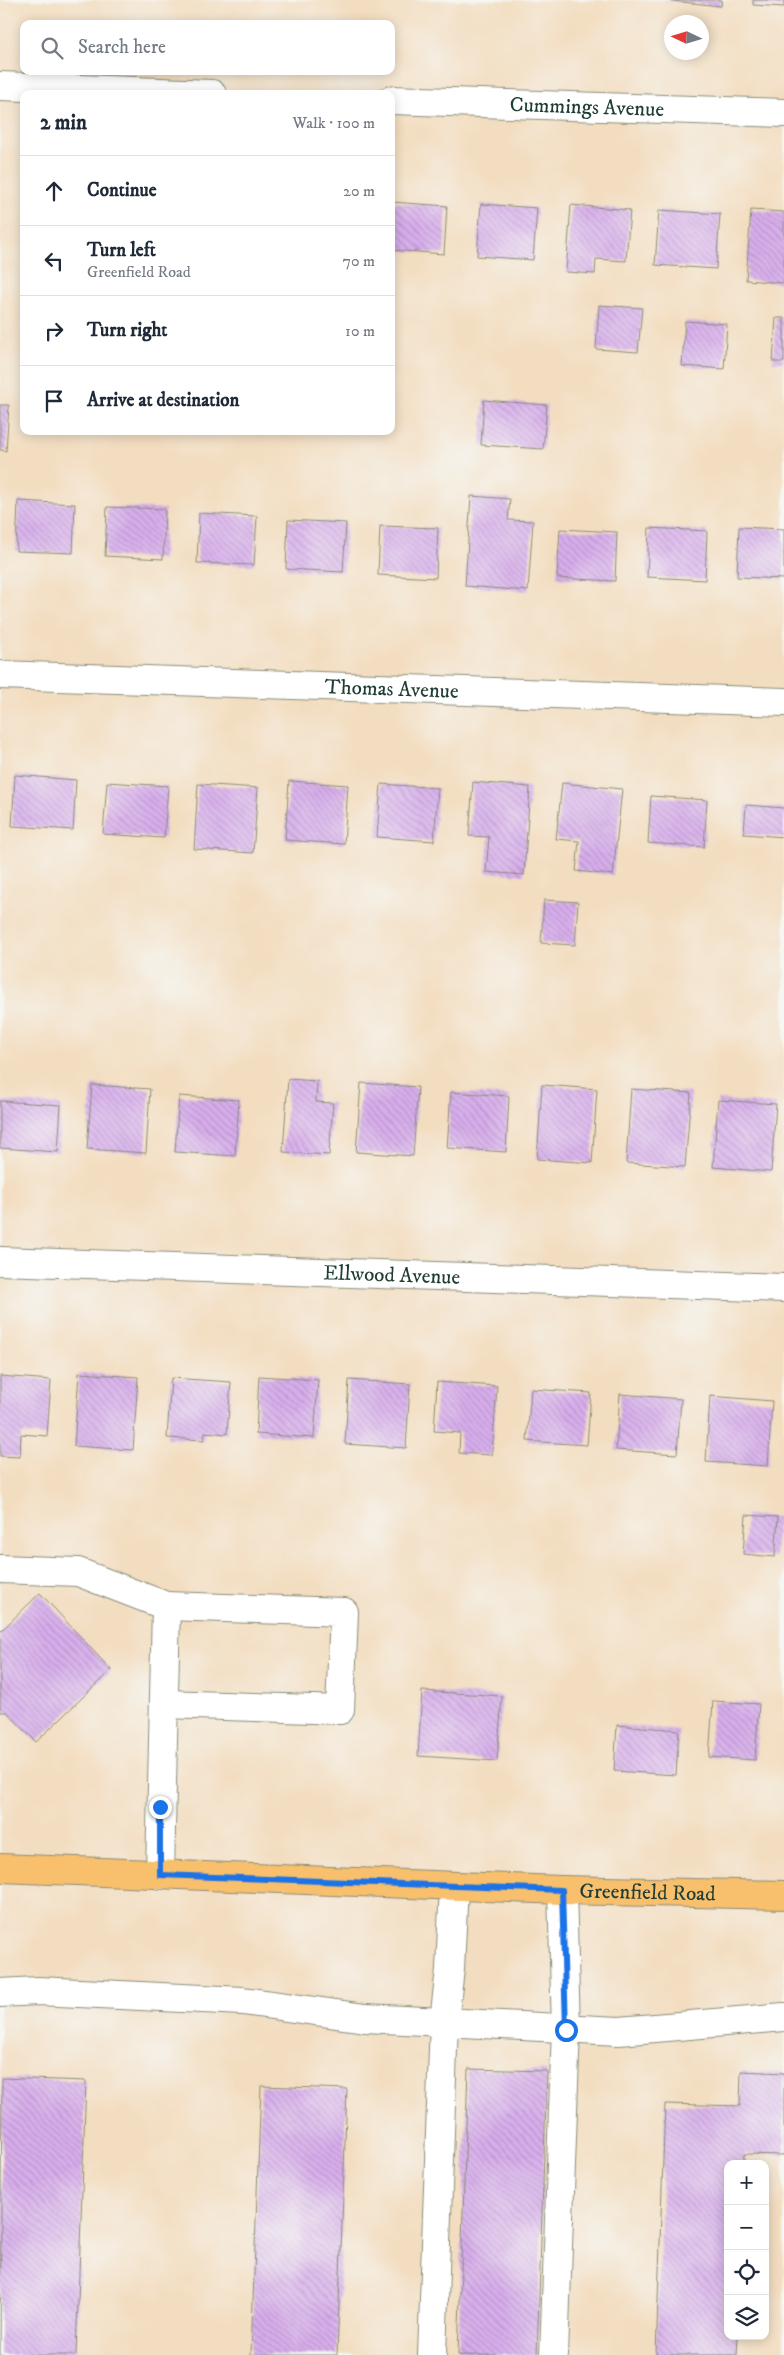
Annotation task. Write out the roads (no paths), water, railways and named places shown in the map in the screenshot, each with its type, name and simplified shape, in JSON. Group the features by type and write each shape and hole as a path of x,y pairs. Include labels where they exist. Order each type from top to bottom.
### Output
{"main road":[{"name":"Greenfield Road","path":"0,1868 562,1890 784,1895"}],"street":[{"path":"0,86 106,90"},
{"name":"Cummings Avenue","path":"395,100 784,114"},
{"name":"Thomas Avenue","path":"0,675 784,702"},
{"name":"Ellwood Avenue","path":"0,1261 784,1288"},
{"path":"0,1569 78,1572 166,1606 344,1612 340,1710 164,1704"},
{"path":"160,1875 166,1606"},
{"path":"432,2355 444,2021 450,1969 454,1886"},
{"path":"554,2355 566,2030 562,1890"},
{"path":"0,1993 38,1991 244,2001 365,2018 444,2021 566,2030 619,2031 784,2017"}]}
